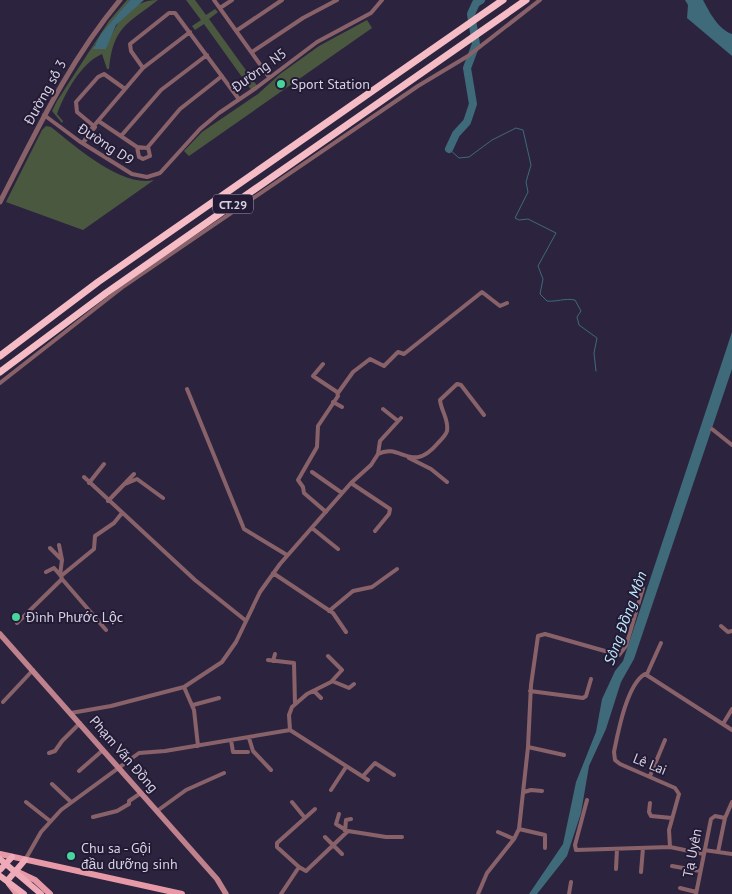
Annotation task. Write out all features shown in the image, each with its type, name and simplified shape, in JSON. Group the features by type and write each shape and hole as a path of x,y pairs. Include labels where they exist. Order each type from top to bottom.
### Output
{"highway":[{"name":"CT.29","path":"0,356 98,282 503,0"},
{"name":"CT.29","path":"0,372 106,293 526,0"},
{"path":"3,860 12,857"},
{"path":"0,870 3,860"},
{"path":"3,860 42,894"},
{"path":"7,881 25,860"},
{"path":"0,876 24,894"}],"main road":[{"name":"Phạm Văn Đồng","path":"0,634 217,879 226,894"},
{"path":"0,854 182,894"},
{"path":"16,871 34,880 50,894"},
{"path":"7,881 17,894"}],"street":[{"name":"Đường số 3","path":"0,202 44,115 75,60 120,0"},
{"path":"214,0 269,77"},
{"path":"220,8 232,0"},
{"path":"236,31 282,0"},
{"path":"252,52 303,18 337,0"},
{"name":"Đường N5","path":"160,173 200,129 238,98 256,88 316,42 371,14 382,0"},
{"path":"0,383 124,286 475,49 540,0"},
{"path":"143,68 131,51 130,44 169,13 175,13 238,98"},
{"path":"82,143 143,68 190,32"},
{"path":"122,136 161,90 207,55"},
{"path":"95,127 76,108 76,102 98,77 104,74 125,89"},
{"path":"100,122 143,149 149,146 180,109 222,76"},
{"name":"Đường D9","path":"44,115 82,143 132,174 147,177 160,173"},
{"path":"137,147 139,157 144,159 150,156 149,146"},
{"path":"326,512 304,492 298,480 316,447 318,426 338,393 357,369 371,358 383,366 398,352 404,354 482,292 501,307 507,304"},
{"path":"323,364 313,376 338,393"},
{"path":"408,458 426,455 445,434 447,418 440,400 456,384 461,385 484,415"},
{"path":"187,389 244,529 287,555"},
{"path":"333,402 342,407"},
{"path":"70,713 111,706 184,687 222,662 236,642 245,620 273,573 351,483 371,465 378,454 380,442 399,420 383,409"},
{"path":"712,429 732,445"},
{"path":"378,454 389,450 431,469 447,482"},
{"path":"89,483 104,464"},
{"path":"312,472 342,493"},
{"path":"108,501 134,474"},
{"path":"84,478 195,580 245,620"},
{"path":"125,484 137,479 162,498"},
{"path":"351,483 390,509 389,514 375,531"},
{"path":"17,623 61,577 94,549 95,536 114,523 122,513"},
{"path":"312,528 338,549"},
{"path":"59,545 62,560 61,577"},
{"path":"50,548 62,560"},
{"path":"46,572 54,568 106,630"},
{"path":"329,611 353,591 372,587 397,569"},
{"path":"273,573 329,611 346,632"},
{"path":"478,894 487,873 514,839 519,829 528,747 530,691 536,648 540,635 619,655 626,646 643,588"},
{"path":"721,626 728,632 732,630"},
{"name":"Lê Lai","path":"661,644 646,674 636,682 629,697 614,752 616,760 620,764 678,790 669,830 670,847"},
{"path":"273,661 276,654"},
{"path":"294,704 332,681 343,669 328,656"},
{"path":"273,661 283,657"},
{"path":"273,661 294,663 294,704 289,715 290,730"},
{"path":"3,702 33,670"},
{"path":"646,674 732,730"},
{"path":"530,691 583,698 586,696 590,679"},
{"path":"332,681 349,688 354,684"},
{"path":"184,687 193,705 198,746"},
{"path":"314,691 321,698"},
{"path":"193,705 219,698"},
{"path":"723,724 732,709"},
{"path":"49,753 55,751 80,723"},
{"path":"25,860 32,845 50,821 71,802 142,751 198,746 290,730 368,780"},
{"path":"250,738 253,751 271,770"},
{"path":"231,740 233,752 248,752"},
{"path":"650,776 666,740"},
{"path":"528,747 564,755"},
{"path":"80,771 103,750"},
{"path":"363,776 375,763 394,775"},
{"path":"331,790 346,766"},
{"path":"157,811 186,790 224,773"},
{"path":"52,784 71,802"},
{"path":"524,792 531,790 542,791"},
{"path":"93,817 117,810 129,804 129,801 141,793"},
{"path":"587,800 575,848 579,851 670,847 732,854"},
{"path":"26,802 50,821"},
{"path":"292,802 305,818"},
{"path":"650,803 649,812 651,816 672,818"},
{"path":"718,852 726,816 732,804"},
{"path":"315,809 277,843 277,847 306,871 333,846 344,831 346,820 352,819"},
{"path":"339,814 336,824 344,831 386,837 402,837"},
{"name":"Tạ Uyên","path":"696,893 710,819 714,816 726,816"},
{"path":"726,816 732,817"},
{"path":"519,829 545,835 546,848"},
{"path":"498,832 514,839"},
{"path":"325,837 342,854"},
{"path":"641,872 643,848"},
{"path":"616,869 617,849"},
{"path":"672,866 700,871"},
{"path":"281,894 299,867"},
{"path":"568,894 571,882"},
{"path":"680,888 696,893"}],"green space":[{"path":"127,0 130,0 94,46 106,49 118,23 131,9 148,1 158,0 130,21 118,35 111,55 109,69 107,69 102,54 94,58 81,71 69,88 57,114 63,121 62,123 52,111 57,101 109,21"},
{"path":"186,0 195,0 206,15 215,9 218,12 209,19 258,87 252,91 204,24 195,30 192,26 201,20"},
{"name":"Sport Station","path":"367,20 372,28 189,156 184,151 202,132 258,94 280,74 319,46"},
{"path":"46,126 51,127 100,164 114,172 141,181 154,180 83,230 6,202 42,130"}],"water":[{"path":"130,0 144,0 116,25 106,49 93,49 101,34"},
{"path":"685,0 703,0 719,24 732,34 732,56 687,18 688,5"},
{"name":"Sông Đồng Môn","path":"732,332 732,369 634,659 621,682 606,729 589,766 581,813 567,856 537,894 529,894 563,844 576,782 596,732 602,699 615,671 623,661"}],"waterway":[{"path":"449,149 456,134 467,122 473,104 467,68 476,44 471,14 476,3 481,0"},
{"path":"449,149 459,158 469,157 492,140 516,128 523,130 531,165 526,182 528,192 515,218 519,220 528,219 556,233 538,266 543,279 540,294 547,301 575,300 581,311 577,317 579,325 597,338 594,353 596,371"}],"place":[{"name":"Sport Station","path":"281,84"},
{"name":"Đình Phước Lộc","path":"16,617"},
{"name":"Chu sa - Gội đầu dưỡng sinh","path":"71,856"}]}
